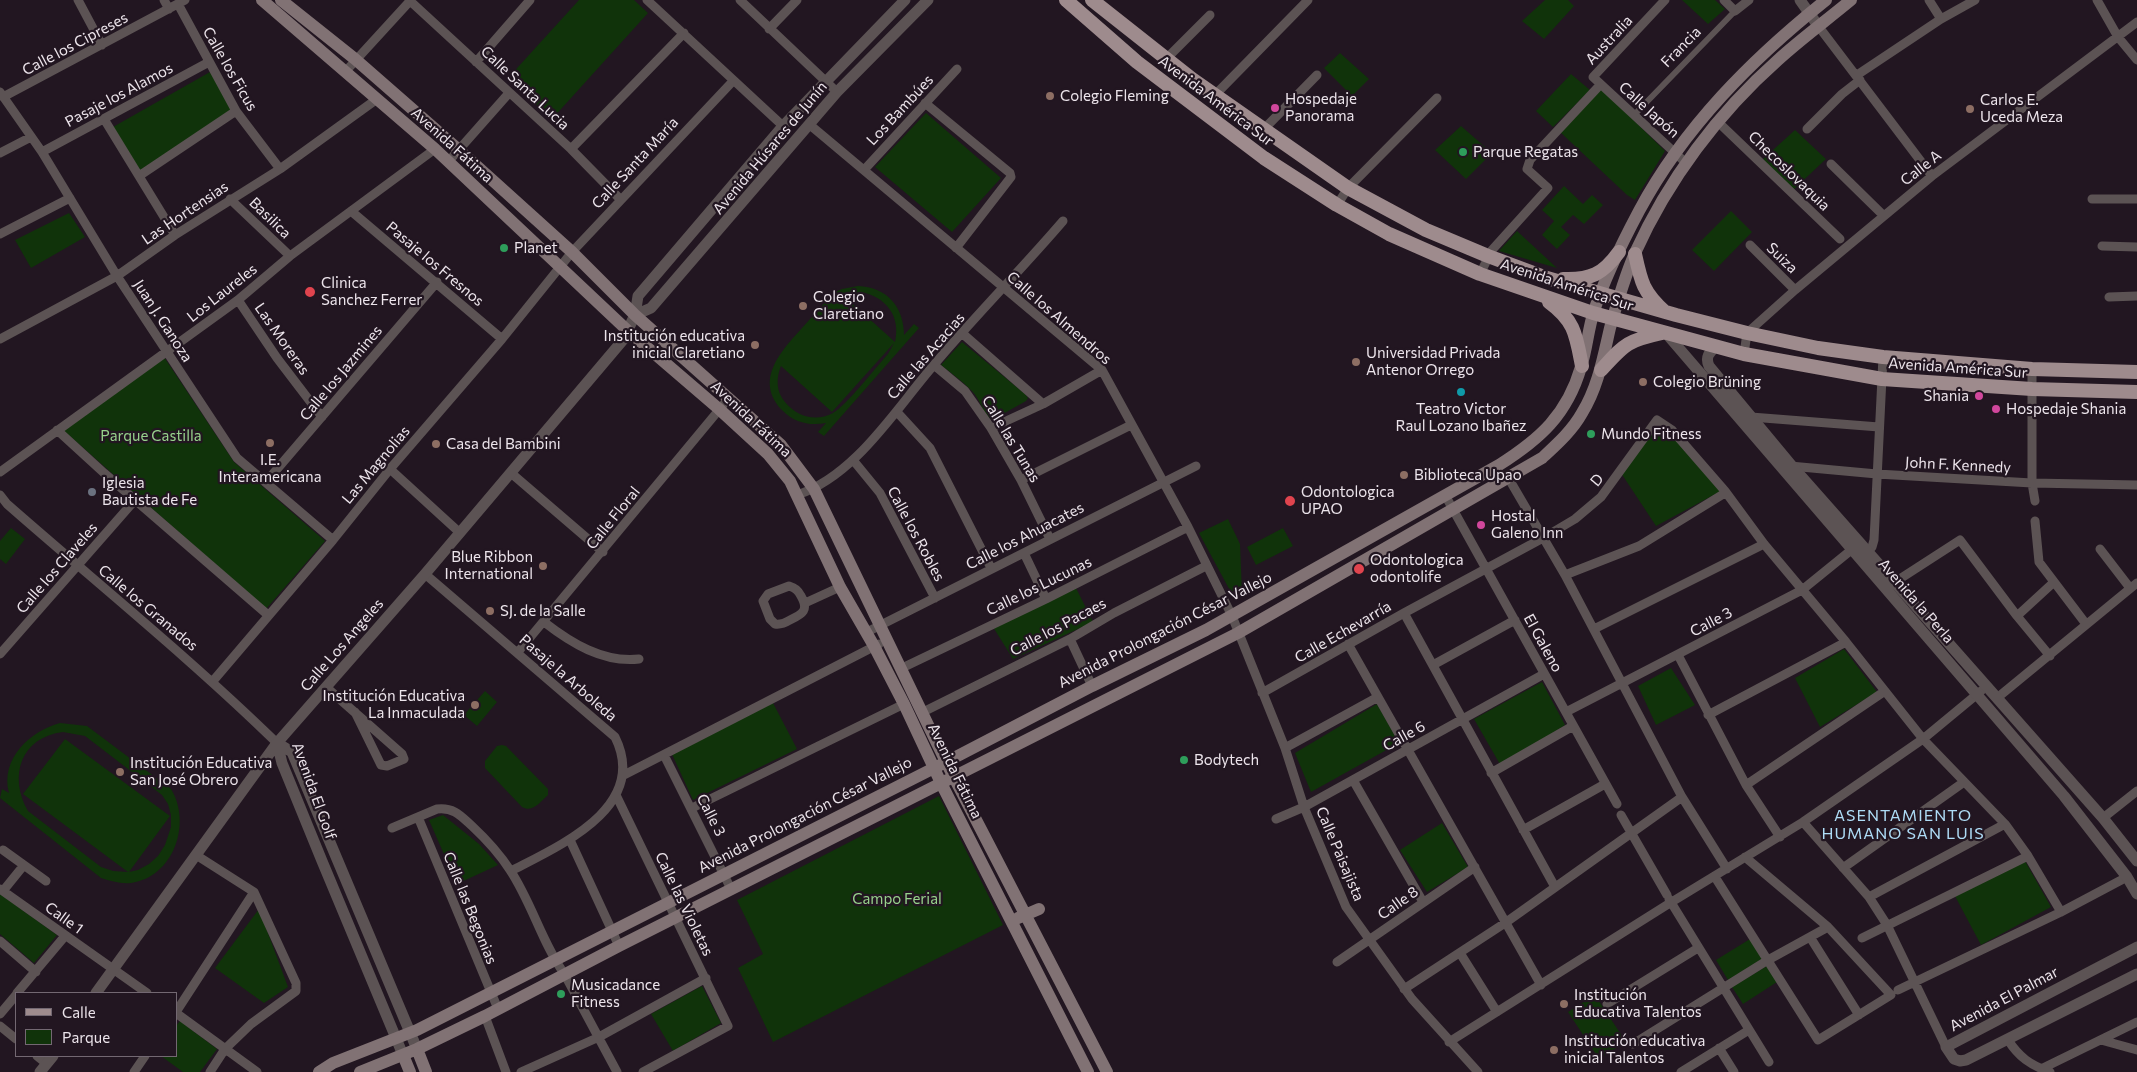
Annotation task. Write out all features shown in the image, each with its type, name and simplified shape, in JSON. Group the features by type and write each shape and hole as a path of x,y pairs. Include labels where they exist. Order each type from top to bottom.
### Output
{"main road":[{"name":"Avenida Fátima","path":"262,0 435,149 626,330 719,409 768,454 790,481 840,587 867,632 904,704 940,765 954,776 1106,1072"},
{"name":"Avenida Fátima","path":"281,0 355,59 458,150 572,252 635,315 781,445 814,489 902,668 923,712 940,765 941,783 1088,1072"},
{"name":"Avenida América Sur","path":"1066,0 1137,62 1264,158 1389,234 1480,274 1593,313 1744,354 1882,379 2032,389 2137,392"},
{"name":"Avenida Prolongación César Vallejo","path":"319,1072 333,1064 396,1040 555,961 1092,686 1206,630 1499,466 1527,447 1562,411 1573,390 1582,366 1593,313 1600,294 1649,194 1700,120 1757,58 1826,0"},
{"path":"360,1072 404,1055 485,1016 1238,632 1455,510 1542,458 1562,439 1581,415 1601,370 1613,318 1635,254 1653,217 1686,163 1747,89 1778,60 1851,0"},
{"name":"Avenida América Sur","path":"1097,1 1166,59 1263,130 1348,188 1426,230 1547,278 1666,313 1818,348 1883,357 2032,369 2137,372"},
{"path":"1547,278 1576,279 1602,272 1619,252"},
{"path":"1635,254 1642,285 1654,302 1666,313"},
{"path":"1536,293 1567,317 1576,335 1582,366 1601,370"},
{"path":"1601,370 1622,347 1635,339 1665,332"},
{"path":"1186,659 1185,646 1187,643 1204,635 1206,630"},
{"path":"1156,654 1166,660 1162,670"},
{"path":"990,739 988,744 991,752 997,754"},
{"path":"1012,922 1039,909"},
{"name":"Avenida El Golf","path":"417,1049 426,1072"},
{"path":"1081,1057 1096,1050"},
{"name":"Avenida El Golf","path":"404,1055 410,1072"}],"street":[{"path":"78,0 102,45"},
{"path":"164,0 168,9"},
{"path":"344,72 409,0"},
{"name":"Calle Santa Lucia","path":"409,0 571,149 620,198"},
{"path":"476,62 530,0"},
{"path":"647,0 783,126"},
{"path":"740,0 837,92"},
{"path":"769,29 798,0"},
{"name":"Avenida Húsares de Junín","path":"626,330 635,315 638,296 783,126 905,0"},
{"name":"Avenida Húsares de Junín","path":"635,315 651,308 837,92 928,0"},
{"path":"1215,95 1308,0"},
{"name":"Australia","path":"1593,77 1666,0"},
{"path":"1724,0 1735,10"},
{"name":"Francia","path":"1634,115 1735,10 1750,0"},
{"path":"1800,0 1932,176"},
{"path":"1929,0 1941,19"},
{"path":"1807,129 1859,77 1941,19 1975,0"},
{"path":"2097,0 2118,37 2137,60"},
{"path":"1085,18 1097,1"},
{"name":"Calle los Cipreses","path":"1,95 102,45 182,2"},
{"name":"Calle los Ficus","path":"182,2 209,62 236,111 280,169"},
{"path":"1166,59 1210,15"},
{"name":"Calle A","path":"1747,333 1795,290 1932,176 2137,22"},
{"path":"571,149 684,33"},
{"name":"Pasaje los Alamos","path":"42,152 209,62"},
{"name":"Los Bambúes","path":"864,170 957,69"},
{"path":"1263,130 1317,75"},
{"name":"Calle Japón","path":"1593,77 1686,163"},
{"name":"Calle Santa María","path":"561,267 620,198 733,81"},
{"path":"1480,274 1488,256 1548,188 1527,169 1530,160 1600,84"},
{"path":"448,162 510,93"},
{"name":"Juan J. Ganoza","path":"1,95 42,152 117,276 237,458 333,540"},
{"path":"1337,204 1348,188 1437,98"},
{"name":"Las Hortensias","path":"0,339 117,276 175,235 280,169 377,100"},
{"path":"925,103 1010,173 1011,177 956,248"},
{"path":"139,176 236,111"},
{"path":"104,119 175,235"},
{"name":"Checoslovaquia","path":"1718,122 1840,239"},
{"name":"Calle los Almendros","path":"810,125 1102,370 1188,527 1232,616"},
{"path":"0,153 31,137"},
{"name":"Los Laureles","path":"0,472 238,300 290,256 435,149"},
{"path":"1831,164 1884,216"},
{"path":"732,186 746,199"},
{"path":"0,234 70,198"},
{"path":"2092,199 2137,198"},
{"name":"Basilica","path":"230,199 290,256"},
{"name":"Pasaje los Fresnos","path":"351,212 502,339"},
{"name":"Calle las Acacias","path":"797,495 814,489 852,460 897,412 934,366 1063,221"},
{"name":"Suiza","path":"1750,246 1795,290"},
{"path":"2102,246 2137,246"},
{"name":"Las Magnolias","path":"213,681 561,267"},
{"name":"Calle los Jazmines","path":"266,482 436,282"},
{"path":"2109,297 2137,296"},
{"name":"Las Moreras","path":"238,300 277,358 322,417"},
{"name":"Calle Los Angeles","path":"97,992 276,743 511,473 623,340 626,330"},
{"name":"Avenida la Perla","path":"1665,332 1779,463 1859,548 1895,582 2103,818 2137,861"},
{"path":"1744,354 1747,333"},
{"path":"963,334 1043,404"},
{"name":"Avenida la Perla","path":"1716,346 1708,354 1706,360 1708,366 1792,466 1977,694 2064,796 2127,877 2137,894"},
{"path":"1859,548 1872,546 1874,540 1883,357"},
{"name":"Calle las Tunas","path":"934,366 965,391 991,428 1021,480 1050,539"},
{"path":"2032,369 2032,482 2035,501"},
{"path":"991,428 1043,404 1102,370"},
{"name":"Calle Floral","path":"518,652 604,552 728,399"},
{"path":"897,412 930,448 991,568"},
{"path":"1751,417 1879,427"},
{"name":"D","path":"1543,538 1575,519 1601,497 1657,420 1672,430 1725,493"},
{"path":"1021,480 1132,425"},
{"path":"57,430 268,615"},
{"name":"Calle los Robles","path":"852,460 880,493 935,598"},
{"name":"John F. Kennedy","path":"1779,463 1792,466 1878,474 2137,485"},
{"name":"Calle los Ahuacates","path":"867,632 1196,466"},
{"path":"390,469 460,532"},
{"path":"511,473 604,552"},
{"path":"1509,478 1565,575 1682,797 1727,869"},
{"path":"1565,575 1639,546 1725,493 1764,544 1886,691 1923,739 2005,824 2028,856 2061,912"},
{"name":"Calle los Granados","path":"0,495 7,504 213,681 276,743"},
{"name":"El Galeno","path":"1446,495 1616,804"},
{"name":"Calle los Claveles","path":"0,654 135,500"},
{"path":"2035,521 2039,562 2086,624"},
{"name":"Calle los Lucunas","path":"902,668 1046,600 1188,527"},
{"name":"Calle Echevarría","path":"1262,693 1486,567 1543,538"},
{"path":"1895,582 1960,540 2017,616 2050,656"},
{"path":"1594,629 1764,544"},
{"name":"Calle 3","path":"1566,712 1802,590 1859,548"},
{"path":"1997,698 2134,586 2100,550"},
{"path":"1024,553 1046,600"},
{"name":"Calle los Pacaes","path":"923,712 1070,639 1114,613 1206,566"},
{"name":"Pasaje la Arboleda","path":"424,574 518,652 615,737 622,750 622,776 616,795 597,819 570,840 511,871"},
{"path":"2017,616 2054,582"},
{"path":"789,586 797,590 805,603 805,610 802,615 778,625 770,619 763,601 768,594 789,586"},
{"path":"805,603 840,587"},
{"path":"1404,613 1555,887"},
{"name":"Calle Paisajista","path":"1232,616 1284,748 1304,807 1346,907 1404,989 1449,1042 1478,1072"},
{"path":"1433,665 1514,620"},
{"path":"544,622 570,640 609,658 639,659"},
{"path":"1070,639 1092,686"},
{"path":"622,776 887,640"},
{"path":"1708,715 1846,642"},
{"path":"1348,644 1541,985"},
{"path":"1678,655 1746,785 1780,837"},
{"name":"Calle 6","path":"1276,819 1304,807 1544,674"},
{"path":"326,687 355,712 402,754 404,759 387,766 381,765 355,712"},
{"path":"1449,1042 1541,985 1668,899 1727,869 1803,822 1923,739 1988,687"},
{"path":"1746,785 1886,691"},
{"path":"1284,748 1378,697"},
{"path":"692,808 904,704"},
{"path":"1492,773 1573,726"},
{"name":"Avenida El Golf","path":"276,743 292,752 417,1049"},
{"name":"Avenida El Golf","path":"276,743 282,763 322,861 396,1040 404,1055"},
{"name":"Calle 3","path":"664,754 731,890"},
{"path":"1353,780 1423,902"},
{"path":"1843,868 1964,782"},
{"path":"1523,830 1605,784"},
{"path":"2103,818 2137,790"},
{"name":"Calle las Violetas","path":"616,795 728,1026 643,1072"},
{"path":"1404,989 1505,923 1682,797"},
{"path":"392,828 437,809 444,808 456,811 492,845 511,871 555,961 565,975 617,1072"},
{"path":"1621,815 1668,899 1769,1062"},
{"name":"Calle las Begonias","path":"418,817 498,1009"},
{"path":"1803,822 1869,898 1887,925 1946,1047"},
{"path":"1869,898 2005,824"},
{"path":"570,840 619,946"},
{"path":"3,850 46,881"},
{"path":"322,861 335,854"},
{"path":"196,855 254,892 296,983 296,991 251,1024 225,1049 210,1072"},
{"path":"1862,938 2028,856"},
{"path":"1714,876 1818,1040 1891,995 1828,927 1745,857"},
{"path":"1,890 24,865"},
{"name":"Calle 8","path":"1337,962 1475,867"},
{"path":"1898,990 2061,912 2127,877"},
{"name":"Calle 1","path":"1,890 146,992"},
{"path":"178,1009 254,892"},
{"path":"1633,1044 1768,960 1828,927"},
{"path":"19,992 65,936"},
{"path":"1810,937 1859,1015"},
{"path":"0,941 36,972"},
{"name":"Avenida El Palmar","path":"2135,945 1946,1047 1954,1059 1963,1061 2137,974"},
{"path":"1607,1004 1698,948"},
{"path":"1460,953 1497,1012"},
{"path":"521,1072 599,1036 706,978"},
{"path":"0,1014 15,996"},
{"path":"178,1014 256,1072"},
{"path":"485,1016 506,1072"},
{"path":"2008,1040 2016,1053 2046,1070 2137,1022"},
{"path":"0,1026 15,1038"},
{"path":"1681,1072 1748,1030"},
{"path":"2101,1040 2137,1050"},
{"path":"1719,1048 1734,1072"},
{"path":"134,1072 144,1057"}],"green space":[{"path":"579,0 634,0 648,13 552,119 508,78"},
{"path":"1545,0 1568,0 1574,6 1544,39 1522,21"},
{"path":"1682,0 1715,0 1725,9 1708,24"},
{"path":"1340,53 1369,79 1352,96 1324,68"},
{"path":"210,72 233,110 141,172 113,127"},
{"path":"1571,74 1590,90 1553,127 1536,111"},
{"path":"1600,87 1665,151 1635,200 1627,195 1559,131"},
{"path":"926,113 1001,178 952,232 875,167"},
{"name":"Parque Regatas","path":"1461,126 1492,153 1466,179 1435,150"},
{"path":"1795,130 1826,159 1793,190 1763,159"},
{"path":"1564,186 1583,204 1592,195 1603,205 1584,224 1573,215 1561,227 1570,235 1557,249 1542,235 1554,221 1542,210"},
{"path":"1731,211 1752,232 1714,271 1692,250"},
{"path":"69,213 85,237 31,268 15,240"},
{"path":"1517,231 1557,268 1499,251"},
{"path":"858,286 877,290 892,300 897,307 901,316 904,335 914,324 919,328 824,436 818,432 826,423 803,423 783,411 774,400 770,389 770,378 773,367 786,346 833,293","holes":["861,292 878,298 890,309 896,324 895,342 844,296","894,343 888,354 861,386 839,409 827,416 814,417 801,414 790,407 780,394 778,375 781,366 832,412"]},
{"path":"962,342 1025,394 1028,398 1026,401 992,420 972,391 941,365"},
{"name":"Parque Castilla","path":"164,357 234,462 325,541 266,609 63,430"},
{"path":"1655,428 1669,432 1721,491 1656,526 1621,473"},
{"path":"1228,519 1240,544 1242,594 1234,598 1199,533"},
{"path":"11,528 25,539 6,564 0,559 0,541"},
{"path":"1283,528 1293,546 1256,565 1247,547"},
{"path":"1075,586 1093,622 1013,659 993,627"},
{"path":"1844,649 1877,692 1820,727 1795,678"},
{"path":"1671,668 1695,705 1656,725 1638,686"},
{"path":"1542,682 1565,725 1501,766 1474,719"},
{"path":"485,691 497,702 477,726 464,715"},
{"path":"772,701 797,749 693,800 671,752"},
{"path":"1377,704 1399,743 1311,792 1295,753"},
{"path":"60,723 87,726 171,789 180,817 179,832 168,860 158,871 146,879 131,883 119,883 101,878 0,798 2,789 9,793 7,781 13,758 28,740 49,727","holes":["63,732 85,736 162,795 168,804 171,815 171,827 165,845 158,856 138,870 129,872 170,816 65,739 23,794 128,872 113,871 101,867 28,811 22,798 19,772 22,760 28,750 49,735"]},
{"path":"497,746 506,746 548,789 548,795 533,808 522,807 485,768 485,761"},
{"name":"Campo Ferial","path":"939,796 1003,925 773,1042 738,968 763,954 737,900"},
{"path":"443,815 479,844 498,865 457,884 429,820"},
{"path":"1442,823 1468,867 1427,892 1400,850"},
{"path":"2025,861 2051,907 1981,945 1955,896"},
{"path":"0,894 57,935 34,963 0,934"},
{"path":"259,909 288,987 264,1003 215,968"},
{"path":"1750,939 1762,959 1728,980 1716,960"},
{"path":"1767,966 1777,982 1743,1004 1732,987"},
{"path":"702,986 721,1023 673,1051 651,1014"},
{"path":"1595,995 1626,1042 1599,1059 1568,1012"},
{"path":"180,1021 217,1049 200,1072 183,1072 162,1057 178,1057 178,1024"}],"place":[{"name":"Colegio Fleming","path":"1050,96"},
{"name":"Hospedaje Panorama","path":"1275,108"},
{"name":"Carlos E. Uceda Meza","path":"1970,109"},
{"name":"Parque Regatas","path":"1463,152"},
{"name":"Planet","path":"504,248"},
{"name":"Clinica Sanchez Ferrer","path":"310,292"},
{"name":"Colegio Claretiano","path":"803,306"},
{"name":"Institución educativa inicial Claretiano","path":"755,345"},
{"name":"Universidad Privada Antenor Orrego","path":"1356,362"},
{"name":"Colegio Brüning","path":"1643,382"},
{"name":"Teatro Victor Raul Lozano Ibañez","path":"1461,392"},
{"name":"Shania","path":"1979,396"},
{"name":"Hospedaje Shania","path":"1996,409"},
{"name":"Mundo Fitness","path":"1591,434"},
{"name":"I.E. Interamericana","path":"270,443"},
{"name":"Casa del Bambini","path":"436,444"},
{"name":"Biblioteca Upao","path":"1404,475"},
{"name":"Iglesia Bautista de Fe","path":"92,492"},
{"name":"Odontologica UPAO","path":"1290,501"},
{"name":"Hostal Galeno Inn","path":"1481,525"},
{"name":"Blue Ribbon International","path":"543,566"},
{"name":"Odontologica odontolife","path":"1359,569"},
{"name":"SJ. de la Salle","path":"490,611"},
{"name":"Institución Educativa La Inmaculada","path":"475,705"},
{"name":"Bodytech","path":"1184,760"},
{"name":"Institución Educativa San José Obrero","path":"120,772"},
{"name":"Musicadance Fitness","path":"561,994"},
{"name":"Institución Educativa Talentos","path":"1564,1004"},
{"name":"Institución educativa inicial Talentos","path":"1554,1050"}],"district":[{"name":"ASENTAMIENTO HUMANO SAN LUIS","path":"1903,825"}]}
